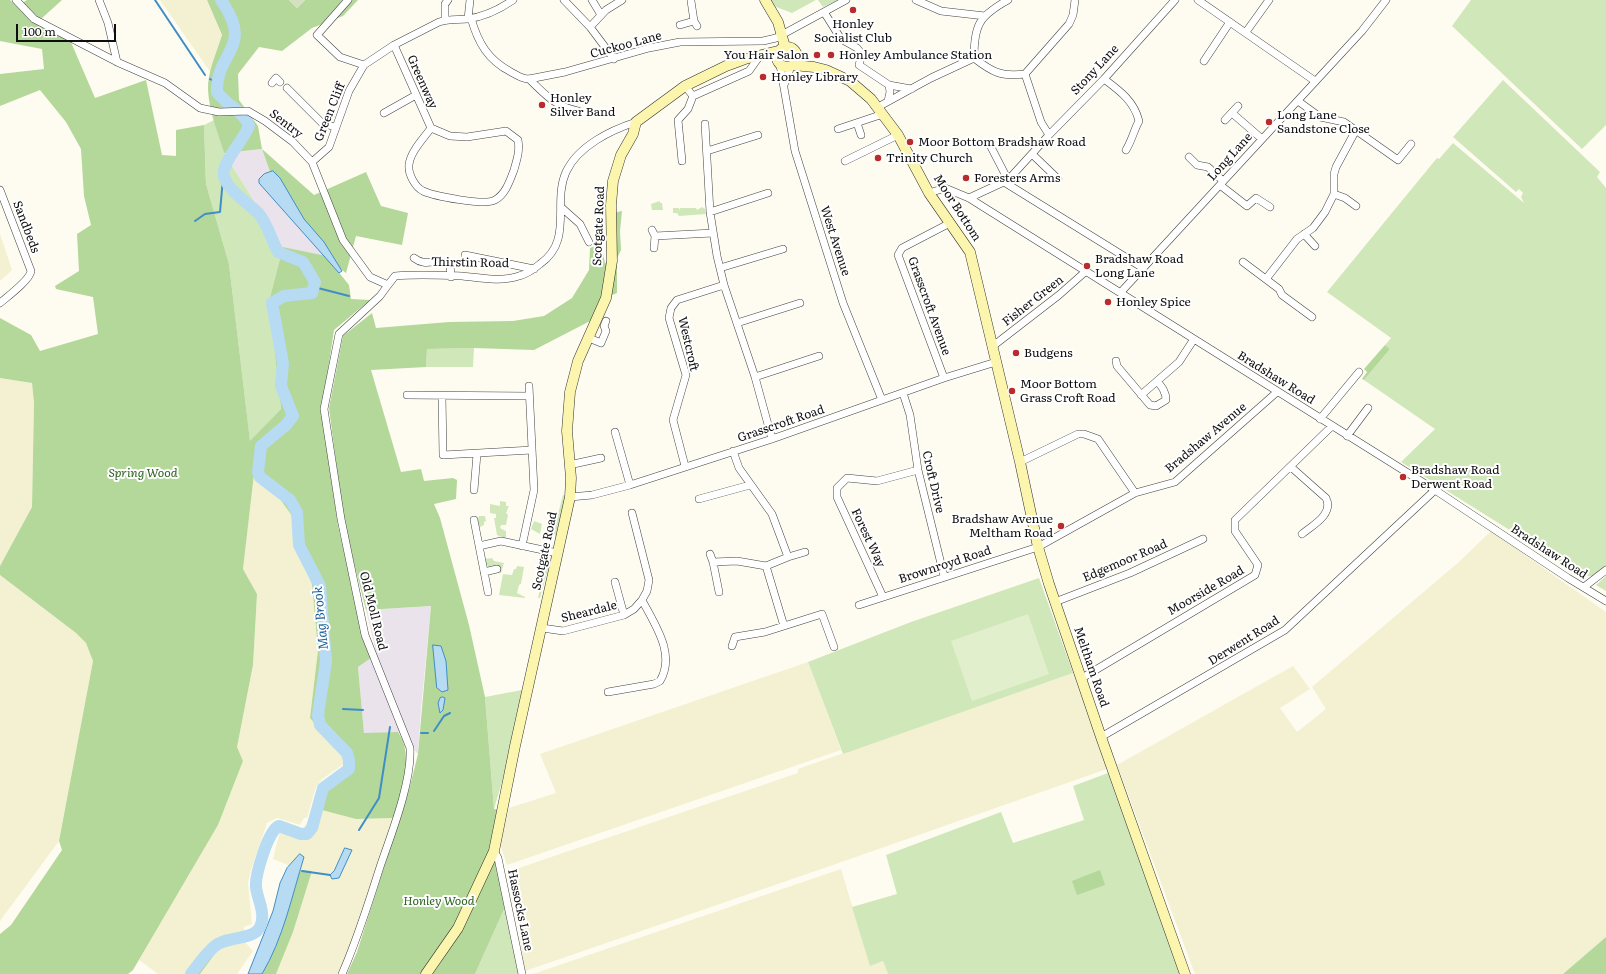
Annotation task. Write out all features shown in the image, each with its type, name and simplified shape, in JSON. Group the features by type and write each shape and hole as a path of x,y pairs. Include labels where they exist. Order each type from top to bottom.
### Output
{"street":[{"path":"16,0 34,20 117,62"},
{"path":"99,0 108,23 117,62"},
{"path":"348,0 317,35 340,56 364,65"},
{"path":"448,0 445,4 445,20 469,19 488,14 513,0"},
{"path":"470,0 469,19 475,34 489,57 498,66 526,79 551,101 566,109 578,112"},
{"path":"564,0 590,27 614,59"},
{"path":"592,0 602,15"},
{"path":"590,27 613,5 622,0"},
{"path":"680,25 695,24 691,0"},
{"path":"765,0 778,22 782,35 782,49 777,57 779,64"},
{"name":"Cuckoo Lane","path":"526,79 566,72 649,48 684,42 750,41 776,38 846,0"},
{"path":"916,0 941,12 984,16"},
{"path":"974,58 975,35 978,23 984,16 1008,0"},
{"path":"974,58 996,73 1008,76 1025,74 1069,24 1073,15 1075,0"},
{"name":"Stony Lane","path":"969,198 1006,181 1104,79 1175,0"},
{"path":"1198,0 1315,81"},
{"path":"1246,32 1269,0"},
{"name":"Long Lane","path":"1121,292 1362,31 1386,0"},
{"path":"824,12 841,39 856,48 862,54 859,65 889,85 911,89"},
{"name":"Green Cliff","path":"312,162 329,147 349,91 364,65 394,45 445,20"},
{"path":"1204,61 1230,22"},
{"name":"Greenway","path":"394,45 431,128 450,136 467,137 506,131 518,140 520,149 509,184 501,195 490,202 475,202 422,191 414,183 410,174 409,165 412,155 431,128"},
{"path":"682,161 678,120 688,109 693,96 749,71 758,56 784,67 792,65 796,59 795,52 791,48 782,49"},
{"name":"Thirstin Road","path":"388,285 395,276 407,275 505,280 521,276 534,269 548,259 556,249 560,229 562,189 566,173 573,160 601,138 621,127 636,122 685,86 726,66 782,49"},
{"name":"Moor Bottom","path":"795,52 814,67"},
{"path":"838,129 857,123 881,110 888,102 911,89 974,58"},
{"name":"Sentry","path":"117,62 166,83 200,108 226,112 242,110 248,111 265,121 293,142 312,162"},
{"name":"West Avenue","path":"779,64 784,83 788,117 795,151 843,303 882,400"},
{"name":"Moor Bottom","path":"792,65 814,67 850,81 860,87 881,110 898,135 930,193 970,252 996,362"},
{"name":"West Avenue","path":"784,83 792,65"},
{"path":"1025,74 1041,122 1049,135"},
{"path":"272,83 276,78 280,82"},
{"path":"1104,79 1126,95 1138,116 1139,121 1134,130 1132,140 1126,150"},
{"path":"888,102 890,92 889,85"},
{"path":"685,86 693,96"},
{"path":"287,88 322,123 335,127"},
{"path":"384,113 416,95"},
{"path":"1298,101 1326,120 1344,122 1398,160 1411,144"},
{"path":"1225,120 1238,106"},
{"path":"1232,113 1262,139"},
{"name":"Scotgate Road","path":"426,974 458,928 494,851 515,746 570,497 567,430 570,392 578,361 606,298 612,261 611,205 613,180 621,155 633,134 636,122"},
{"path":"857,123 861,135"},
{"path":"705,124 710,212 720,268 724,285 755,377 772,439"},
{"path":"1266,279 1297,239 1313,228 1334,194 1334,174 1336,167 1356,130"},
{"path":"707,151 758,135"},
{"path":"845,161 898,135"},
{"path":"991,147 1006,181 1143,268"},
{"path":"1032,154 1058,180"},
{"path":"1190,157 1197,165 1208,167 1222,183 1247,206 1256,198 1270,207"},
{"path":"312,162 343,240 370,277 388,285"},
{"name":"Bradshaw Road","path":"930,193 945,188 969,198 1435,490 1606,600"},
{"name":"Sandbeds","path":"0,190 31,271 31,275 0,303"},
{"path":"710,212 768,193"},
{"path":"1334,194 1345,198 1356,206"},
{"path":"562,208 580,224 589,242"},
{"name":"Grasscroft Avenue","path":"944,378 898,255 902,248 950,223"},
{"path":"654,248 654,233 713,233"},
{"path":"1304,234 1315,246"},
{"path":"720,268 783,249"},
{"path":"465,255 534,269"},
{"path":"414,258 426,264 444,261 450,264 451,277"},
{"path":"1243,262 1279,289 1282,295 1312,317"},
{"name":"Fisher Green","path":"993,346 1059,295 1085,272"},
{"name":"Old Moll Road","path":"342,974 352,952 394,825 410,755 410,748 365,635 341,518 324,409 338,334 380,296 388,285"},
{"name":"Westcroft","path":"685,466 673,420 686,375 669,318 671,308 677,300 724,285"},
{"path":"737,323 800,303"},
{"path":"589,338 601,343 606,331 604,326 606,321"},
{"path":"1141,395 1179,362 1194,339"},
{"path":"755,377 819,356"},
{"path":"1116,361 1117,366 1141,395 1150,405 1156,406 1166,400 1166,394 1157,381"},
{"name":"Grasscroft Road","path":"570,497 592,496 630,485 772,439 944,378 996,362"},
{"name":"Meltham Road","path":"996,362 1020,462 1038,547 1101,738 1185,974"},
{"path":"1320,419 1359,372"},
{"path":"522,546 533,498 529,386"},
{"name":"Bradshaw Avenue","path":"1038,547 1134,493 1175,482 1277,392"},
{"name":"Croft Drive","path":"903,393 910,415 918,470 944,576"},
{"path":"407,395 529,396"},
{"path":"442,396 443,455 532,450"},
{"path":"1347,436 1368,408"},
{"name":"Moorside Road","path":"1082,678 1255,575 1258,565 1235,531 1235,520 1238,515 1291,467 1332,426"},
{"path":"615,432 630,485"},
{"path":"1020,462 1078,434 1084,434 1098,439 1134,493"},
{"path":"733,451 739,468 772,514 788,557"},
{"path":"474,490 477,454"},
{"path":"569,465 601,458"},
{"path":"1291,467 1326,498 1328,502 1327,512 1302,534"},
{"name":"Forest Way","path":"883,597 837,497 837,488 847,478 877,481 918,470"},
{"path":"699,499 750,485"},
{"name":"Derwent Road","path":"1101,738 1285,630 1435,490"},
{"name":"Sheardale","path":"542,628 563,631 624,615 634,609 642,600 647,591 649,580 632,513"},
{"path":"474,520 488,592"},
{"name":"Edgemoor Road","path":"1055,602 1130,573 1203,539"},
{"path":"479,546 500,541 557,553"},
{"name":"Brownroyd Road","path":"859,605 944,576 1038,547"},
{"path":"712,562 737,561 766,566 805,552"},
{"path":"710,554 719,592"},
{"path":"766,566 784,626"},
{"path":"484,572 497,569"},
{"path":"1584,587 1606,570"},
{"path":"615,582 624,615"},
{"path":"608,692 654,684 660,681 665,673 666,661 664,643 642,600"},
{"path":"732,646 735,637 764,632 822,614 834,647"},
{"name":"Hassocks Lane","path":"494,851 498,858 522,974"}],"shaded area":[{"path":"160,0 207,0 222,36 211,73"},
{"path":"262,149 274,183 326,257 283,247 224,153"},
{"path":"0,234 12,270 0,281"},
{"path":"0,378 32,383 34,403 32,507 0,566"},
{"path":"254,473 280,499 295,520 296,543 312,584 318,650 310,718 347,762 322,779 316,787 307,818 304,818 300,825 277,818 267,823 248,883 252,924 244,927 244,933 216,938 185,974 158,974 139,960 218,825 243,761 237,747 253,665 257,594 243,569"},
{"path":"1491,531 1606,612 1606,937 1563,974 1195,974 1117,765 1293,666 1310,689 1280,708 1297,732 1326,709 1312,687 1460,561"},
{"path":"0,575 76,633 86,643 93,661 59,841 0,921"},
{"path":"431,606 418,754 398,732 364,734 358,667 371,658 375,648 366,610"},
{"path":"808,662 841,750 507,865 500,844 509,808 556,793 540,754"},
{"path":"1073,673 1107,769 525,971 510,871 798,773 798,769"},
{"path":"314,808 356,819 394,818 356,934 339,974 276,974 293,932 312,871 300,870 273,859 282,823 301,829 305,826"},
{"path":"841,869 870,965 883,961 888,974 533,974"},
{"path":"243,940 253,951 237,974 200,974 223,943"}],"green space":[{"name":"Spring Wood","path":"0,0 10,0 17,6 27,0 62,0 41,19 67,33 95,98 146,80 162,155 176,156 176,130 204,125 206,184 229,264 250,441 281,409 269,301 283,247 326,256 274,183 262,149 314,195 366,172 381,206 408,213 402,245 356,236 346,273 328,259 349,285 351,299 370,300 334,330 322,409 338,526 365,641 371,658 358,667 364,733 398,732 406,752 403,786 394,818 356,819 314,808 322,788 329,780 347,766 347,762 310,718 318,650 312,584 296,543 295,520 280,499 254,474 243,569 257,594 253,665 237,747 243,761 218,825 133,970 128,974 0,974 0,934 11,925 62,850 59,841 93,661 86,643 76,633 0,575 0,566 32,507 34,403 32,383 0,378 0,318 31,335 40,351 98,334 93,297 56,289 55,286 79,271 77,234 91,225 84,196 81,149 66,122 40,90 0,106 0,74 44,69 42,49 0,41"},
{"path":"207,0 289,0 297,8 305,0 358,0 343,16 312,28 282,51 259,47 238,74 239,100 258,126 262,149 224,153 212,114 208,90 209,76 222,35"},
{"path":"289,0 305,0 297,8"},
{"path":"770,0 816,0 792,13 776,7"},
{"path":"818,0 838,0 823,7"},
{"path":"1471,0 1606,0 1606,125 1582,149 1452,26"},
{"path":"1503,80 1600,172 1597,177 1606,188 1606,567 1592,576 1583,576 1401,462 1435,429 1364,380 1390,349 1385,345 1391,338 1327,292 1437,158 1439,159 1453,143 1524,203 1521,197 1523,193 1519,189 1516,192 1453,137"},
{"path":"214,120 224,153 283,247 269,301 281,409 250,442 229,264 206,184 204,125"},
{"path":"660,201 660,203 662,203 663,210 652,210 651,204"},
{"path":"702,207 705,209 706,214 679,216 677,213 673,213 673,208 679,208 680,211 680,208 696,208 697,210"},
{"name":"Honley Wood","path":"622,211 620,231 621,250 617,258 617,293 603,299 594,319 534,350 474,348 427,349 426,367 371,370 401,472 421,469 424,481 453,478 457,480 456,499 434,504 440,518 469,625 485,697 494,809 507,811 499,843 497,869 505,907 475,974 347,974 357,952 410,786 418,754 431,606 366,610 344,524 329,408 343,336 372,313 376,328 449,322 513,321 544,316 572,298 589,270 590,248 601,244 605,263 613,262 613,213"},
{"path":"1385,345 1390,349 1364,380 1362,379 1367,372 1364,369"},
{"path":"474,348 473,367 426,367 427,349"},
{"path":"563,495 568,496 563,507 555,539 555,535 552,534 552,531 546,528 550,521 556,522"},
{"path":"500,501 506,502 506,506 509,506 506,513 508,515 506,525 501,525 500,528 506,531 506,539 497,535 494,518 496,518 496,514 490,513 490,504 500,506"},
{"path":"479,516 485,516 486,521 484,522 484,525 478,528 477,521"},
{"path":"534,521 542,524 540,534 531,529"},
{"path":"539,555 545,556 544,559 548,562 548,558 550,562 540,598 538,598 544,573 543,562"},
{"path":"492,558 494,561 504,563 501,573 498,572 497,566 488,567 484,559"},
{"path":"517,566 524,567 521,584 519,585 517,593 525,598 499,595 503,574 512,575"},
{"path":"1606,576 1606,591 1596,585"},
{"path":"1039,578 1073,673 843,754 808,662 911,622"},
{"path":"1028,614 1049,674 972,701 951,641"},
{"path":"522,690 508,761 494,809 485,697"},
{"path":"1108,773 1180,974 888,974 883,961 870,966 852,907 897,894 886,855 1001,812 1013,843 1084,820 1073,786"},
{"path":"300,870 312,871 293,932 276,974 262,974 281,932"},
{"path":"1100,870 1105,885 1077,895 1072,881"},
{"path":"505,907 520,974 475,974"},
{"path":"1606,937 1606,974 1563,974"},
{"path":"216,938 223,943 200,974 185,974"}],"water":[{"path":"273,171 280,178 304,219 324,242 342,271 339,273 259,183 259,179 264,174"},
{"path":"433,645 441,646 446,661 448,690 442,692 437,688"},
{"path":"440,698 445,698 443,710 440,713 438,703"},
{"path":"345,848 352,850 339,878 332,879 330,875 334,871"},
{"path":"300,854 304,857 276,946 262,974 248,974 273,911 280,883 287,868"}],"waterway":[{"path":"155,0 205,75"},
{"name":"Mag Brook","path":"191,974 215,946 221,942 250,935 256,932 260,927 262,912 256,881 263,854 271,836 275,829 279,826 301,834 307,834 312,828 323,788 349,769 347,753 320,725 318,715 326,661 320,586 299,545 297,512 290,500 260,477 258,472 261,446 286,425 293,416 281,386 283,363 272,303 284,296 312,293 315,282 303,262 278,252 262,218 236,194 226,182 224,176 226,164 249,126 244,117 217,92 218,78 231,49 235,29 231,16 221,0"},
{"path":"210,79 217,83"},
{"path":"195,221 205,214 220,212 223,178"},
{"path":"314,287 349,296"},
{"path":"343,709 363,710"},
{"path":"434,731 444,716 450,713"},
{"path":"359,830 379,798 390,727"},
{"path":"421,733 428,733"},
{"path":"302,871 330,875"}],"place":[{"name":"Honley Socialist Club","path":"853,10"},
{"name":"You Hair Salon","path":"817,55"},
{"name":"Honley Ambulance Station","path":"831,55"},
{"name":"Honley Library","path":"763,77"},
{"name":"Honley Silver Band","path":"542,105"},
{"name":"Long Lane Sandstone Close","path":"1269,122"},
{"name":"Moor Bottom Bradshaw Road","path":"910,142"},
{"name":"Trinity Church","path":"878,158"},
{"name":"Foresters Arms","path":"966,178"},
{"name":"Bradshaw Road Long Lane","path":"1087,266"},
{"name":"Honley Spice","path":"1108,302"},
{"name":"Budgens","path":"1016,353"},
{"name":"Moor Bottom Grass Croft Road","path":"1012,391"},
{"name":"Bradshaw Road Derwent Road","path":"1403,477"},
{"name":"Bradshaw Avenue Meltham Road","path":"1061,526"}]}
